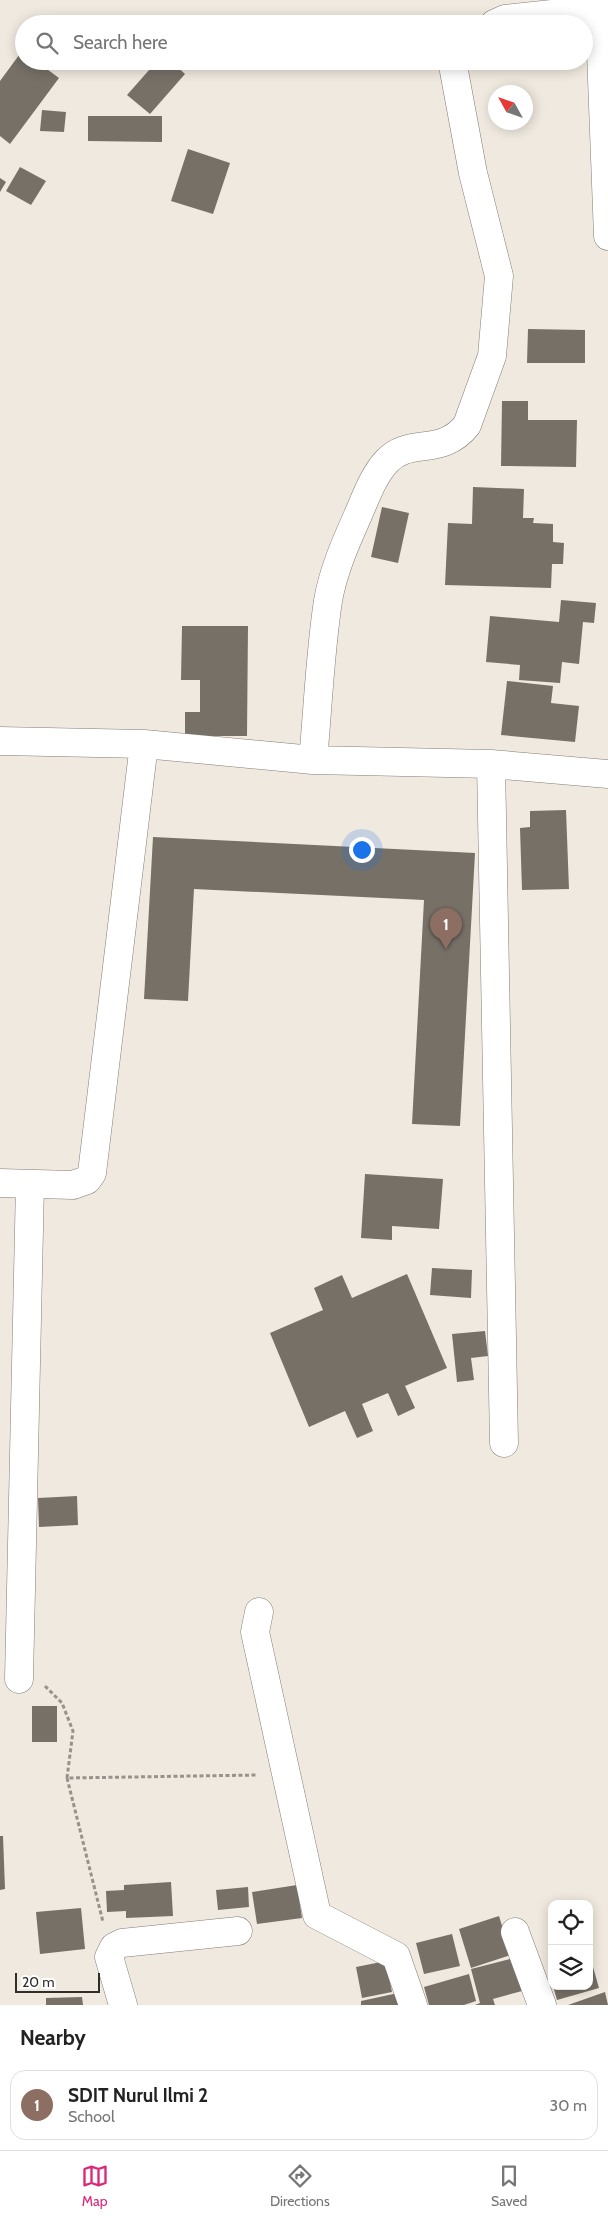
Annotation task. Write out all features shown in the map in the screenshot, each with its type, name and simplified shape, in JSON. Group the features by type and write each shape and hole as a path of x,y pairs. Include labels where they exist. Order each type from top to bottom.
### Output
{"street":[{"path":"532,15 598,5 608,236"},
{"path":"313,760 328,600 343,549 366,495 381,468 394,454 404,450 447,443 462,432 492,356 500,276 473,173 454,70"},
{"path":"0,741 144,744 313,760 492,764 608,774"},
{"path":"0,1183 73,1185 87,1180 92,1173 144,744"},
{"path":"492,764 504,1443"},
{"path":"19,1679 30,1184"},
{"path":"259,1612 255,1632 317,1915 396,1956 412,2005"},
{"path":"123,2005 111,1965 110,1952 114,1947 122,1943 238,1930"},
{"path":"515,1932 542,2005"}],"path":[{"path":"19,1679 48,1687 62,1703 73,1731 67,1778 110,1952"},
{"path":"67,1778 286,1774"}],"building":[{"path":"15,61 15,70 48,70 59,78 10,144 0,136 0,81"},
{"path":"149,70 181,70 185,74 150,114 127,95"},
{"path":"42,110 66,112 64,132 40,131"},
{"path":"88,116 162,116 162,142 88,141"},
{"path":"188,149 230,163 213,214 171,201"},
{"path":"20,167 46,181 31,205 6,191"},
{"path":"0,178 6,182 0,192"},
{"path":"528,329 585,330 585,363 527,363"},
{"path":"502,401 528,401 528,420 577,420 576,467 501,466"},
{"path":"473,487 524,489 523,518 534,518 533,523 553,524 553,542 564,543 563,564 552,564 551,588 445,585 448,523 472,524"},
{"path":"382,507 409,513 398,563 371,557"},
{"path":"561,600 596,603 594,623 583,622 579,664 562,662 560,683 519,680 520,665 486,662 490,616 559,622"},
{"path":"182,626 248,626 247,736 185,736 185,712 200,712 200,680 181,680"},
{"path":"507,681 553,686 551,703 579,706 575,742 501,735"},
{"path":"566,810 569,889 522,890 520,828 530,827 530,811"},
{"path":"153,837 475,853 460,1126 412,1124 424,900 194,889 188,1001 144,999"},
{"path":"365,1174 443,1179 439,1229 392,1226 392,1240 361,1238"},
{"path":"432,1268 472,1270 471,1298 430,1295"},
{"path":"407,1274 447,1368 405,1386 415,1408 398,1416 388,1393 362,1404 373,1431 357,1438 345,1411 309,1427 270,1333 323,1310 314,1288 342,1275 352,1298"},
{"path":"485,1331 488,1356 471,1358 474,1380 457,1382 452,1334"},
{"path":"77,1496 78,1525 39,1527 38,1498"},
{"path":"32,1706 57,1706 57,1742 32,1742"},
{"path":"0,1836 3,1836 5,1889 0,1890"},
{"path":"171,1882 173,1916 126,1918 126,1911 107,1912 106,1891 124,1890 124,1885"},
{"path":"297,1885 302,1918 257,1924 252,1892"},
{"path":"248,1887 249,1907 218,1910 216,1890"},
{"path":"81,1908 85,1949 40,1954 36,1912"},
{"path":"499,1916 511,1955 471,1968 459,1929"},
{"path":"452,1934 460,1966 424,1974 416,1943"},
{"path":"514,1958 522,1991 493,1999 495,2005 475,2005 480,2003 471,1969"},
{"path":"386,1961 392,1992 362,1998 356,1967"},
{"path":"593,1967 599,1988 593,1990"},
{"path":"469,1974 476,2001 464,2005 429,2005 424,1987"},
{"path":"554,1990 592,1990 557,2000"},
{"path":"605,1992 608,2005 568,2005"},
{"path":"398,1993 401,2005 361,2005 361,2001"},
{"path":"82,1997 83,2005 46,2005 46,1998"}],"place":[{"name":"SDIT Nurul Ilmi 2","path":"446,949"}]}
